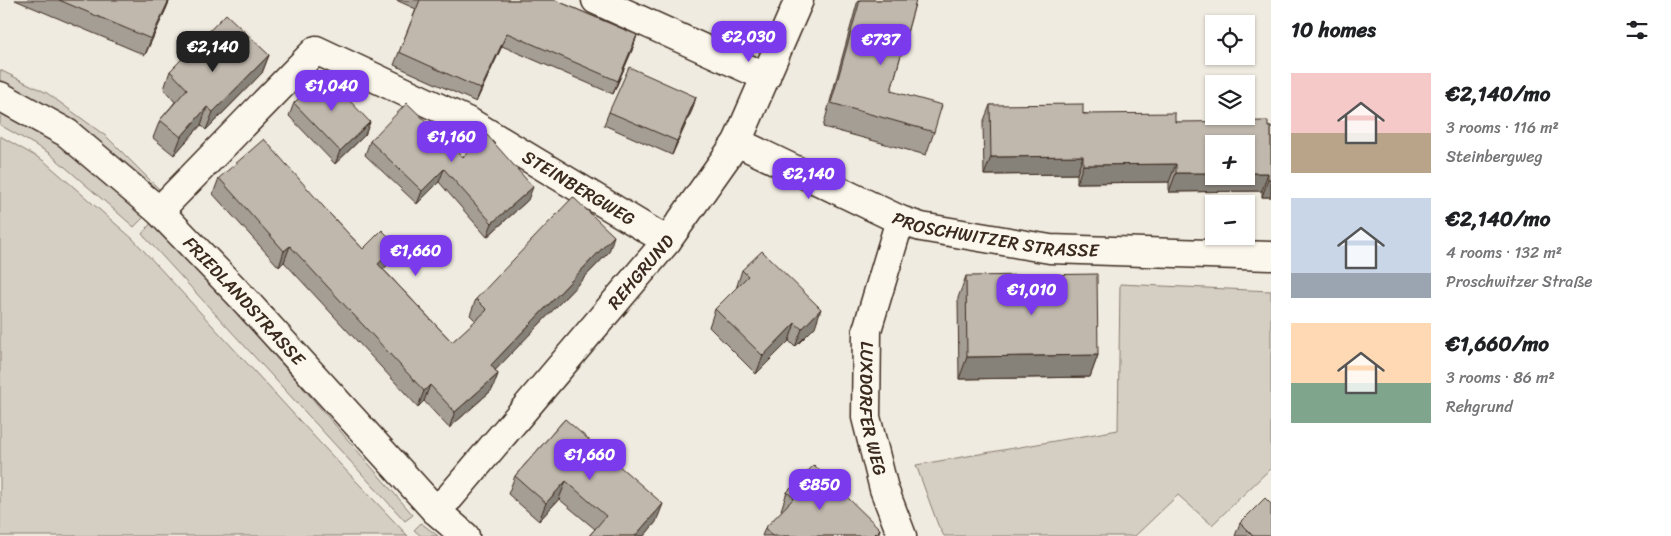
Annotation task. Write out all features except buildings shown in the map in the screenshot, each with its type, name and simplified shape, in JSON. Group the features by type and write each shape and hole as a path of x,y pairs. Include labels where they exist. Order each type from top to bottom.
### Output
{"street":[{"path":"596,0 766,77"},
{"name":"REHGRUND","path":"435,510 450,497 667,240 737,142 799,0"},
{"name":"STEINBERGWEG","path":"159,210 316,50 471,123 667,240"},
{"name":"FRIEDLANDSTRASSE","path":"0,96 67,133 159,210 240,295 435,510 465,536"},
{"name":"PROSCHWITZER STRASSE","path":"737,142 900,220 921,227 1050,249 1271,256"},
{"name":"LUXDORFER WEG","path":"900,220 867,330 866,417 884,489 902,536"}],"shaded area":[{"path":"0,70 47,93 107,137 162,192 158,196 74,124 0,81"},
{"path":"0,109 59,144 145,216 134,227 49,153 0,125"},
{"path":"0,136 44,161 133,239 408,536 0,536"},
{"path":"151,223 231,305 413,515 405,521 142,234"},
{"path":"1120,284 1271,291 1271,468 1212,525 1178,495 1135,536 944,536 938,525 916,465 1118,430"},
{"path":"421,523 438,536 421,536 414,530"}]}
